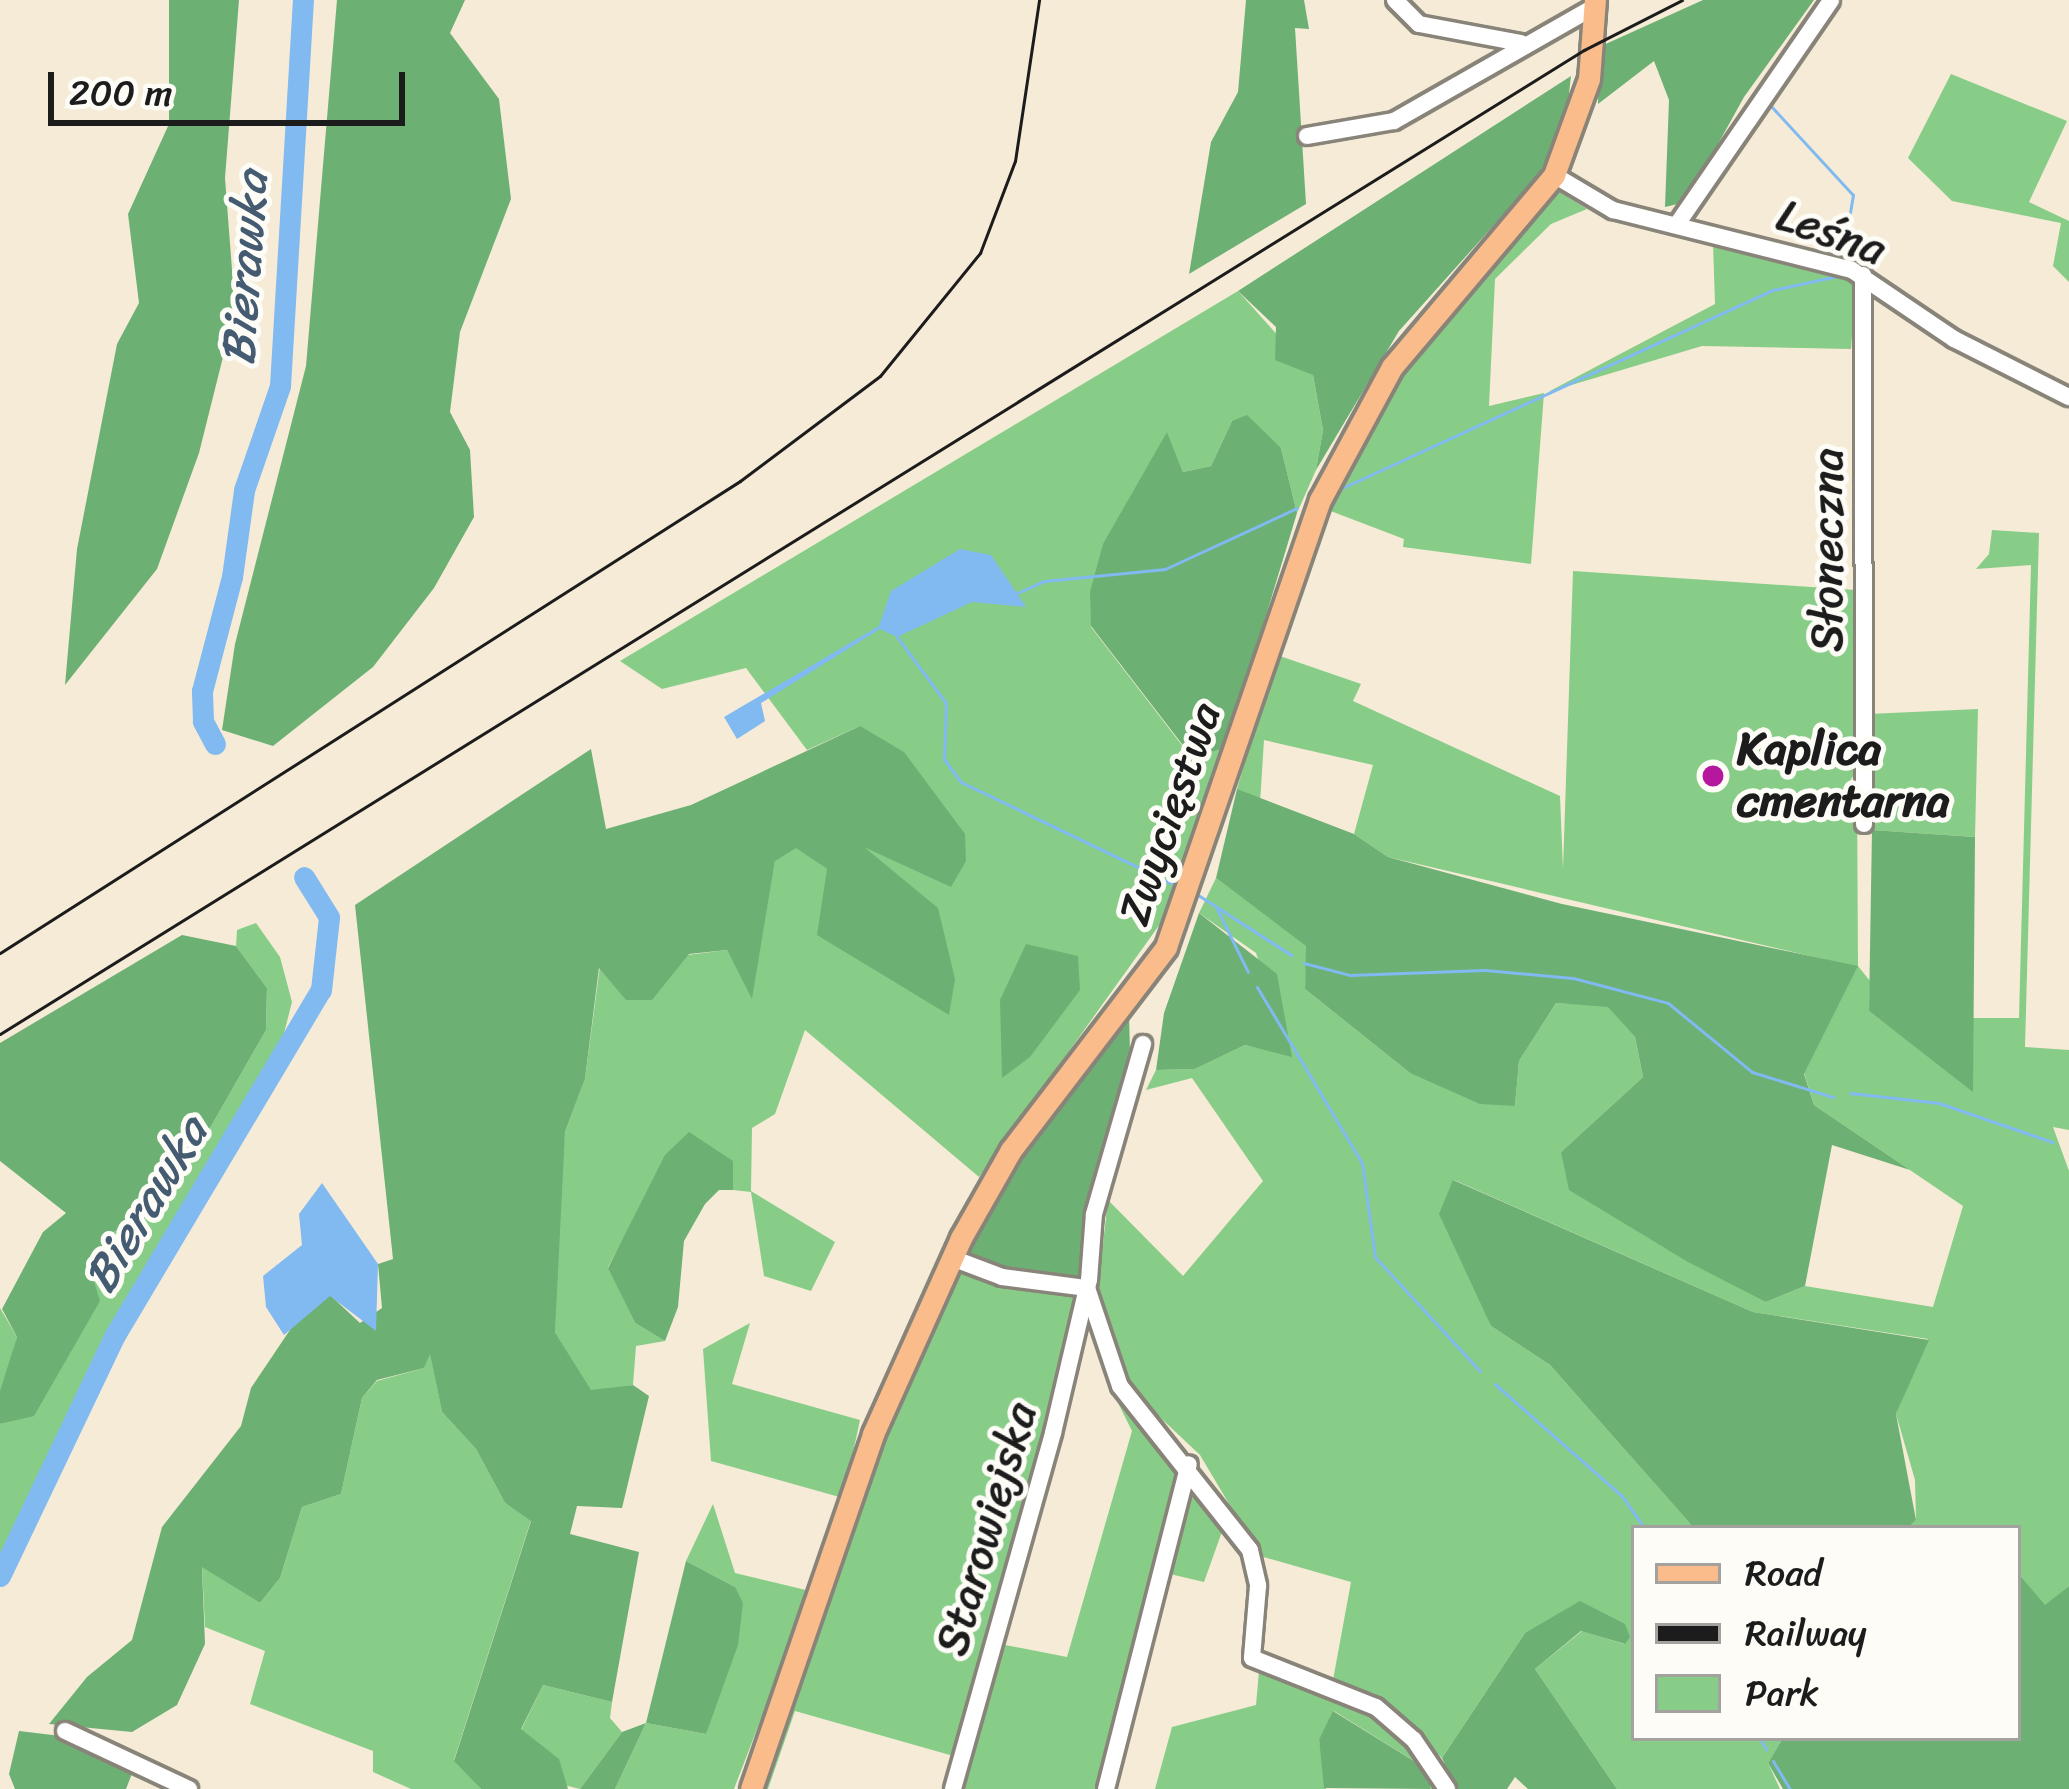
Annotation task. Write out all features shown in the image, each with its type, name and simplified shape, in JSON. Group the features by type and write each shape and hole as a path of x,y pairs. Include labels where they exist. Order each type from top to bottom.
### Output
{"main road":[{"name":"Zwycięstwa","path":"751,1789 873,1434 952,1258 1011,1150 1137,992 1173,933 1301,545 1371,401 1554,175 1589,80 1594,3"}],"street":[{"path":"1395,0 1418,24 1521,44"},
{"path":"1678,224 1831,0"},
{"path":"1307,136 1394,121 1594,3"},
{"name":"Leśna","path":"1554,175 1613,211 1863,275 1954,339 2069,397"},
{"name":"Słoneczna","path":"1863,275 1864,824"},
{"name":"Starowiejska","path":"953,1789 1087,1288 1094,1214 1143,1044"},
{"path":"952,1258 1002,1277 1087,1288"},
{"name":"Starowiejska","path":"1087,1288 1120,1387 1189,1465 1254,1559 1252,1658 1384,1711 1447,1789"},
{"path":"1106,1789 1189,1465"},
{"path":"65,1731 189,1789"}],"green space":[{"path":"169,0 239,0 225,178 235,309 199,453 157,569 65,685 77,549 117,344 139,303 128,214 169,124"},
{"path":"337,0 465,0 450,33 499,99 511,199 460,332 450,412 470,450 474,517 434,588 373,667 273,746 222,730 235,644 306,366"},
{"path":"1246,0 1304,0 1309,29 1295,28 1306,204 1189,274 1211,142 1238,92"},
{"path":"1703,0 1814,0 1744,97 1686,202 1665,207 1669,100 1654,61 1598,104 1599,47"},
{"path":"1951,74 2067,121 2029,202 2069,221 2069,282 2053,266 2061,223 1952,201 1908,158"},
{"path":"1571,76 1565,129 1536,178 1399,331 1316,470 1323,430 1313,375 1275,360 1276,327 1238,291"},
{"path":"1558,191 1587,209 1551,224 1495,279 1489,406 1544,393 1531,564 1403,547 1404,539 1328,510 1404,362"},
{"path":"1713,243 1856,283 1851,349 1702,346 1548,392 1715,304"},
{"path":"1238,291 1313,375 1323,430 1316,470 1297,513 1281,448 1232,421 1211,466 1183,472 1167,433 1136,492 1091,627 1191,757 1226,748 1165,917 979,1177 805,1030 775,1114 752,1128 751,1191 835,1242 811,1291 764,1276 751,1192 733,1190 732,1161 635,1217 608,1267 635,1323 665,1341 636,1346 633,1385 591,1391 555,1332 556,1236 565,1132 585,1079 600,966 727,950 752,996 775,860 796,847 827,869 859,843 860,726 807,750 746,668 662,689 620,661"},
{"path":"1247,415 1281,448 1297,513 1226,748 1192,757 1091,626 1090,592 1103,544 1167,432 1183,472 1211,466 1232,421"},
{"path":"1992,530 2039,533 2025,1047 2069,1050 2069,1130 2053,1127 2069,1171 2069,1586 2045,1606 2021,1577 2021,1525 1911,1525 1916,1520 1915,1480 1896,1414 1928,1339 1753,1312 1454,1180 1491,1326 1550,1365 1691,1525 1631,1525 1631,1741 1781,1741 1768,1763 1780,1789 1617,1789 1535,1669 1582,1631 1624,1644 1625,1624 1525,1633 1442,1758 1375,1694 1333,1680 1351,1582 1260,1556 1200,1455 1130,1389 1098,1287 1108,1200 1183,1276 1263,1181 1192,1078 1146,1090 1156,1070 1195,1069 1245,1045 1290,1056 1256,953 1199,913 1216,878 1307,946 1305,989 1410,1073 1515,1106 1519,1061 1556,1003 1608,1006 1635,1037 1643,1077 1561,1152 1766,1302 1805,1286 1933,1307 1963,1206 1814,1105 1804,1073 1857,967 1388,857 1354,834 1373,765 1264,740 1260,803 1237,789 1277,655 1361,684 1353,701 1560,796 1563,869 1573,571 1856,590 1857,770 1850,781 1857,787 1858,966 1870,981 1869,1011 1973,1090 1968,1018 2019,1018 2031,565 1976,569 1989,554"},
{"path":"1978,709 1975,837 1872,830 1869,714"},
{"path":"860,726 904,752 965,834 966,861 951,887 864,847 938,908 955,979 949,1015 817,935 827,869 796,848 775,861 752,999 727,950 689,954 652,1000 626,1000 599,968 585,1079 565,1132 555,1332 591,1390 633,1385 649,1396 622,1508 577,1506 570,1534 639,1552 612,1702 543,1685 521,1729 559,1759 568,1789 481,1789 454,1761 531,1521 505,1503 476,1449 442,1412 430,1354 424,1368 377,1380 362,1398 341,1494 302,1507 280,1578 260,1603 202,1567 205,1644 177,1705 132,1732 49,1724 87,1677 132,1640 162,1527 241,1426 251,1388 302,1312 330,1295 360,1323 382,1308 378,1264 393,1259 355,905 591,749 606,829 691,805"},
{"path":"1237,789 1354,834 1388,857 1562,904 1858,966 1804,1074 1814,1105 1910,1170 1832,1145 1805,1286 1766,1302 1688,1262 1569,1190 1561,1152 1643,1077 1635,1037 1608,1007 1556,1003 1519,1061 1515,1106 1480,1104 1410,1073 1305,989 1306,946 1216,878"},
{"path":"1872,830 1975,837 1973,1092 1869,1011"},
{"path":"1199,913 1277,974 1292,1057 1245,1045 1195,1069 1156,1070 1164,1013"},
{"path":"256,923 280,957 292,1002 282,1041 93,1359 0,1562 0,1424 34,1415 108,1235 166,1205 266,1030 267,988 236,946 237,930"},
{"path":"182,935 236,946 267,988 266,1030 166,1205 108,1235 94,1281 100,1301 34,1416 0,1424 0,1391 17,1337 2,1309 43,1232 66,1213 0,1161 0,1043"},
{"path":"1026,944 1078,956 1080,990 1030,1057 1002,1078 1000,1000"},
{"path":"1129,1013 1131,1092 1090,1193 1079,1277 998,1266 965,1250 1032,1130"},
{"path":"689,1132 733,1161 733,1190 719,1190 705,1204 684,1241 678,1307 665,1341 635,1323 608,1268 665,1155"},
{"path":"1453,1180 1753,1312 1929,1340 1896,1414 1916,1520 1911,1525 1691,1525 1550,1365 1491,1326 1439,1214"},
{"path":"957,1271 1007,1289 1080,1295 957,1757 795,1711 768,1789 759,1789 864,1491"},
{"path":"0,1308 17,1337 2,1392 0,1391"},
{"path":"750,1323 732,1384 860,1420 843,1498 711,1461 703,1349"},
{"path":"430,1352 442,1412 476,1449 505,1503 531,1520 454,1760 481,1789 411,1789 373,1772 373,1751 250,1704 265,1651 205,1627 202,1566 260,1603 280,1578 302,1507 341,1494 362,1398 377,1381 424,1368"},
{"path":"1110,1387 1180,1459 1181,1492 1099,1789 958,1789 995,1643 1067,1657 1132,1431"},
{"path":"1194,1476 1224,1526 1204,1582 1170,1574"},
{"path":"713,1504 735,1573 810,1591 734,1789 615,1789 646,1723 706,1734 735,1587 686,1561"},
{"path":"686,1561 735,1587 743,1603 738,1645 706,1734 646,1723"},
{"path":"2021,1577 2045,1605 2069,1586 2069,1789 1783,1789 1768,1763 1781,1741 2021,1741"},
{"path":"1580,1601 1625,1624 1630,1637 1625,1644 1581,1631 1535,1669 1617,1789 1528,1789 1515,1777 1507,1789 1456,1789 1442,1758 1525,1633"},
{"path":"1259,1671 1331,1690 1385,1717 1424,1756 1442,1789 1430,1789 1430,1771 1334,1711 1319,1739 1326,1789 1155,1789 1172,1727 1256,1705"},
{"path":"543,1685 612,1702 610,1718 622,1732 580,1789 560,1784 521,1730"},
{"path":"1333,1711 1430,1771 1430,1789 1324,1788 1319,1739"},
{"path":"646,1723 615,1789 580,1789 622,1732"},
{"path":"19,1731 61,1736 135,1766 126,1789 15,1789 9,1774"}],"water":[{"path":"960,549 991,555 1026,607 972,602 897,637 880,629 761,703 765,721 737,739 724,717 879,626 891,591"},
{"path":"322,1183 378,1264 376,1331 330,1296 284,1335 266,1307 263,1276 302,1245 299,1214"}],"waterway":[{"name":"Bierawka","path":"215,744 203,721 202,691 232,577 244,490 280,386 303,0"},
{"path":"1770,105 1853,195 1842,259"},
{"path":"1340,489 1773,290 1837,276"},
{"path":"1017,593 1044,581 1165,569 1297,508"},
{"path":"897,637 946,703 944,759 961,782 1177,886"},
{"name":"Bierawka","path":"0,1576 115,1335 321,990 329,917 304,877"},
{"path":"1198,895 1291,955"},
{"path":"1217,909 1248,972"},
{"path":"1304,963 1350,975 1485,970 1573,978 1668,1003 1752,1072 1833,1097"},
{"path":"1257,987 1362,1163 1375,1257 1480,1371"},
{"path":"1850,1093 1939,1103 2052,1142"},
{"path":"1495,1384 1622,1496 1642,1525"},
{"path":"1762,1741 1766,1749"},
{"path":"1773,1761 1790,1789"}],"railway":[{"path":"0,953 740,481 880,376 980,253 1015,161 1039,0"},
{"path":"0,1034 1584,50 1682,0"}],"place":[{"name":"Kaplica cmentarna","path":"1713,776"}]}
